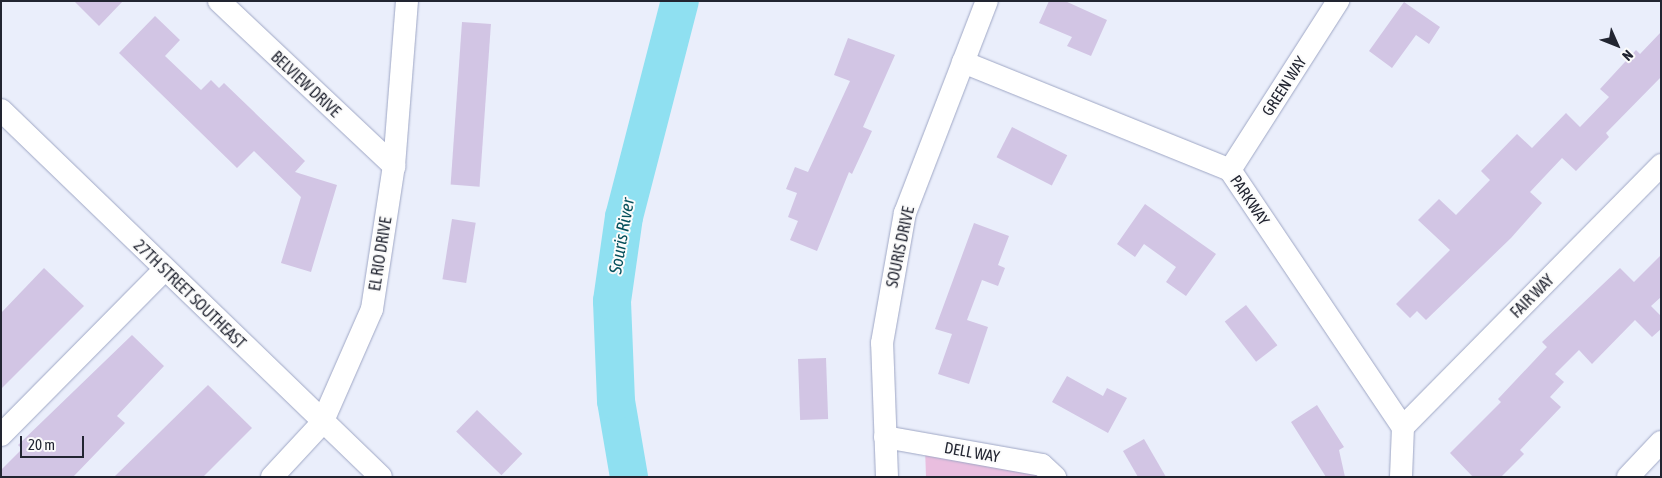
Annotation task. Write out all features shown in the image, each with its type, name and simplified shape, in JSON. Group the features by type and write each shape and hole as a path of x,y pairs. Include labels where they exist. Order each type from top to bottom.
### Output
{"street":[{"name":"BELVIEW DRIVE","path":"219,1 394,166"},
{"name":"EL RIO DRIVE","path":"272,477 322,423 372,308 394,166 408,1"},
{"name":"SOURIS DRIVE","path":"886,477 882,343 905,213 987,1"},
{"name":"GREEN WAY","path":"1230,170 1338,1"},
{"name":"PARKWAY","path":"963,62 1230,170 1403,427"},
{"name":"27TH STREET SOUTHEAST","path":"1,110 322,423 380,477"},
{"name":"FAIR WAY","path":"1403,427 1661,165"},
{"path":"1,435 164,270"},
{"path":"1401,477 1403,427"},
{"name":"DELL WAY","path":"885,437 1042,465 1055,477"},
{"path":"1628,477 1661,442"}],"shaded area":[{"path":"925,447 1048,477 926,477"}],"building":[{"path":"74,1 123,1 99,26"},
{"path":"1049,1 1065,1 1107,20 1091,56 1067,46 1072,37 1039,23"},
{"path":"1404,2 1440,27 1429,44 1416,35 1392,68 1369,51"},
{"path":"155,16 180,40 165,56 201,90 211,80 219,88 224,83 305,161 295,172 337,185 311,272 281,263 301,197 254,151 237,168 119,53"},
{"path":"462,22 491,24 480,187 451,185"},
{"path":"1661,32 1661,77 1606,133 1609,137 1576,171 1562,158 1530,192 1542,203 1511,238 1426,320 1417,311 1410,318 1396,304 1450,250 1418,220 1439,199 1456,215 1490,180 1481,171 1517,134 1532,148 1566,113 1580,127 1609,97 1600,89 1636,50 1640,54"},
{"path":"848,38 895,55 863,127 872,131 852,174 849,172 817,251 790,240 798,221 788,217 797,193 786,189 795,167 808,172 850,81 834,75"},
{"path":"1012,127 1067,155 1052,185 997,157"},
{"path":"1145,204 1216,254 1186,296 1166,282 1176,267 1144,244 1135,257 1117,244"},
{"path":"452,219 476,223 466,283 442,279"},
{"path":"974,223 1009,236 998,265 1005,268 998,286 982,280 967,320 988,327 969,384 938,374 952,334 935,329"},
{"path":"1661,255 1661,297 1651,306 1661,316 1661,329 1652,337 1635,320 1592,364 1579,350 1555,374 1564,382 1550,397 1561,407 1520,450 1524,454 1501,477 1473,477 1450,453 1501,402 1498,399 1547,347 1542,342 1620,268 1634,282"},
{"path":"44,268 84,306 1,389 1,313"},
{"path":"1246,305 1277,345 1256,362 1225,322"},
{"path":"132,335 164,366 117,416 125,423 73,477 1,477 1,470 22,449 18,445"},
{"path":"826,358 828,419 800,420 798,359"},
{"path":"1067,376 1103,396 1107,388 1127,398 1108,433 1052,402"},
{"path":"208,385 252,428 203,477 114,477"},
{"path":"1317,405 1344,447 1339,450 1345,477 1326,477 1291,422"},
{"path":"477,410 522,454 501,475 456,432"},
{"path":"1144,439 1166,477 1138,477 1123,451"}],"waterway":[{"name":"Souris River","path":"629,477 616,401 612,301 624,217 680,1"}]}
